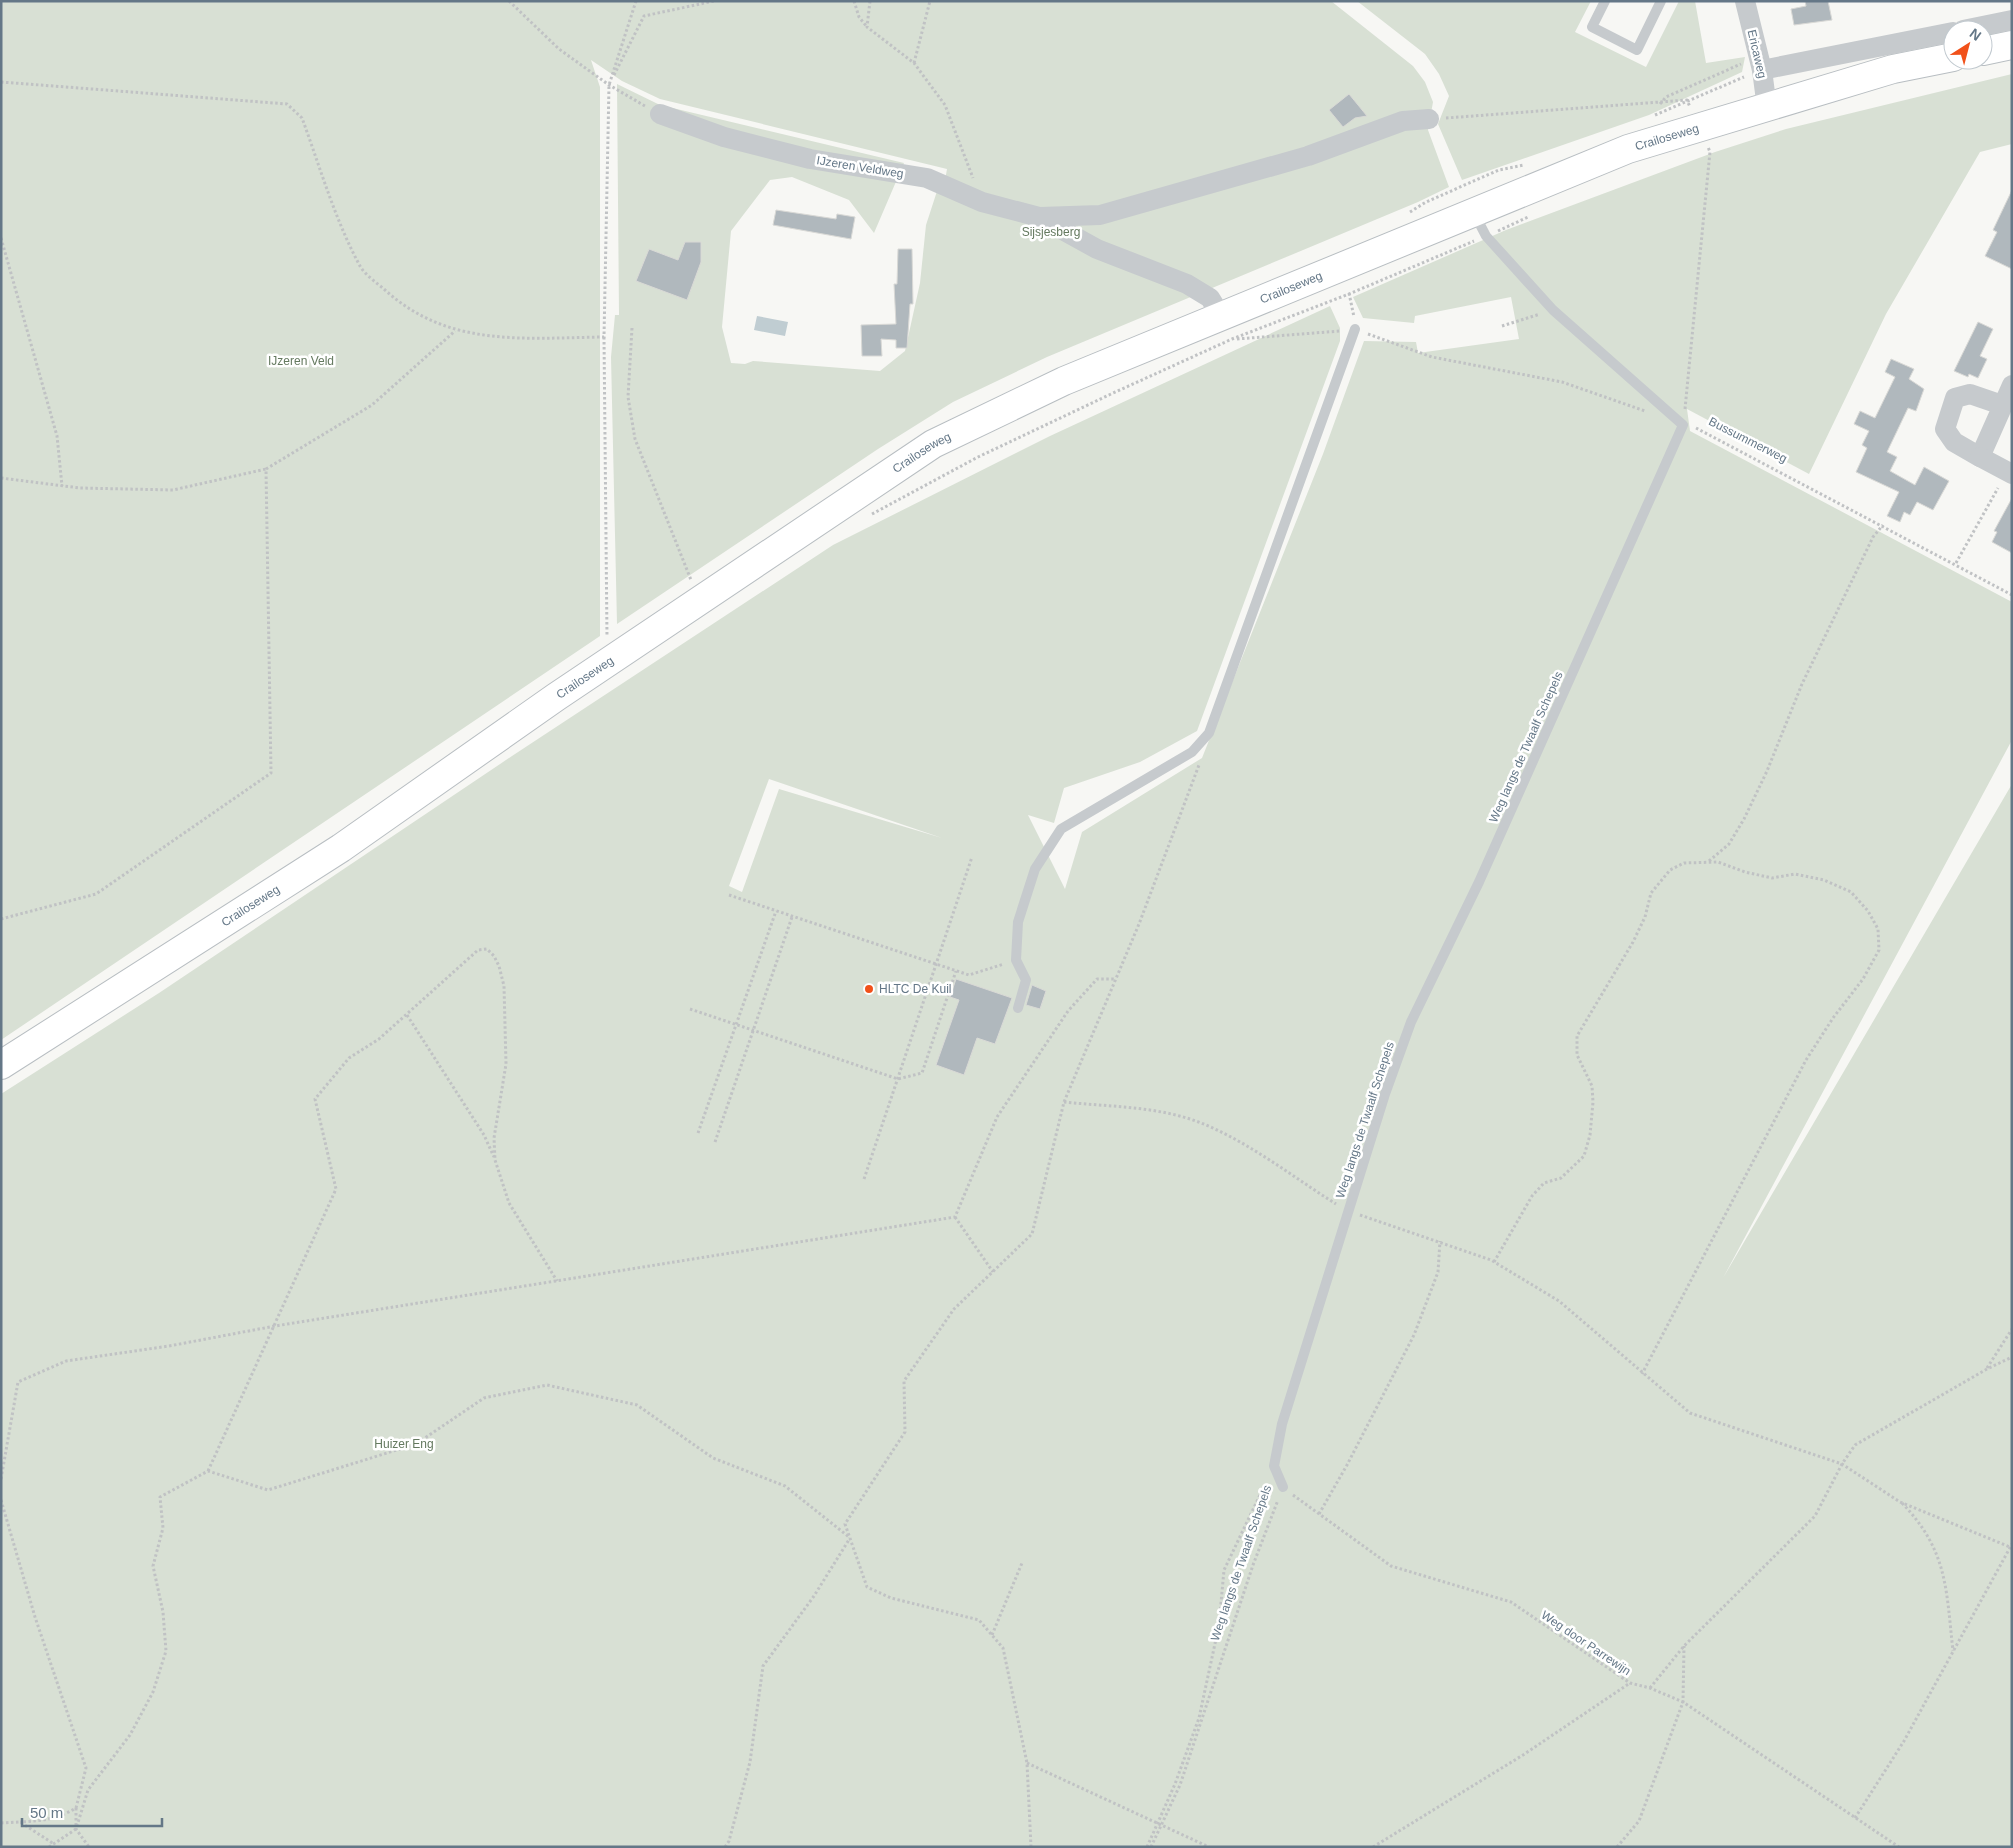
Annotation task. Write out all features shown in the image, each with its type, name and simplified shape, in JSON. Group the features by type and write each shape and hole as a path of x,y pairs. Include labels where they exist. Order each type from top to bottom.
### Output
{"main road":[{"path":"1993,49 2012,45"},
{"name":"Crailoseweg","path":"1,1065 341,848 619,654 933,444 1064,381 1227,327 1251,303 1628,149 1893,69 1943,59"}],"street":[{"name":"Ericaweg","path":"1745,1 1760,63 1767,108"},
{"path":"1993,24 2012,20"},
{"path":"1760,63 1943,34"},
{"name":"IJzeren Veldweg","path":"660,114 724,137 810,159 928,178 982,202 1039,217 1097,248 1187,284 1210,298 1227,327"},
{"path":"1039,217 1100,215 1308,156 1403,122 1429,119"},
{"path":"1980,456 2012,385"},
{"path":"2002,405 1970,394 1955,398 1945,429 1954,442 2010,473"}],"lane":[{"path":"1605,1 1592,27 1637,50 1661,1"},
{"path":"1473,212 1486,236 1553,310 1683,425"},
{"path":"1018,1008 1026,980 1016,960 1018,922 1035,868 1062,829 1192,752 1209,734 1355,330"},
{"name":"Weg langs de Twaalf Schepels","path":"1282,1487 1274,1466 1282,1424 1385,1094 1411,1022 1479,882 1683,425"}],"path":[{"path":"509,1 559,49 609,85 660,114"},
{"path":"619,654 607,639 604,337 609,85 636,1"},
{"path":"609,85 644,16 714,1"},
{"path":"854,1 859,17 867,27 914,63 945,105 982,202"},
{"path":"867,27 870,1"},
{"path":"914,63 930,1"},
{"path":"1659,104 1666,98 1760,63"},
{"path":"1,82 287,104 302,118 345,233 361,268 400,304 455,331 500,338 604,337"},
{"path":"1429,119 1659,104 1687,100"},
{"path":"1683,425 1710,152 1707,144"},
{"path":"1,238 58,436 62,486"},
{"path":"868,517 978,457 1227,327 1349,294 1355,330"},
{"path":"1502,326 1553,310"},
{"path":"1227,327 1355,330 1432,357 1562,382 1646,412"},
{"path":"632,328 628,397 635,440 655,486 679,553 692,582 703,598"},
{"path":"1,478 62,486 173,490 266,469 372,405 455,331"},
{"name":"Bussummerweg","path":"1683,425 1702,429 1956,563 2012,595"},
{"path":"1,919 96,894 271,773 266,469"},
{"path":"1956,563 2010,473"},
{"path":"1708,862 1729,844 1744,819 1767,771 1802,684 1873,537 1883,525"},
{"path":"1031,1847 1027,1763 1003,1648 979,1620 891,1598 867,1587 845,1524 905,1432 904,1380 954,1309 1032,1234 1064,1102 1114,979 1139,924 1209,734"},
{"path":"864,1179 972,857"},
{"path":"1494,1262 1532,1196 1544,1183 1561,1178 1584,1156 1590,1135 1593,1102 1592,1086 1577,1055 1577,1036 1633,942 1645,917 1651,893 1670,870 1684,863 1718,862 1772,878 1795,874 1814,878 1850,892 1868,910 1878,930 1879,950 1863,979 1833,1018 1806,1060 1642,1374"},
{"path":"729,895 969,975 1016,960"},
{"path":"698,1133 776,911"},
{"path":"715,1142 792,916"},
{"path":"49,1847 76,1829 88,1790 130,1736 153,1692 166,1651 163,1612 153,1566 163,1528 160,1497 208,1471 276,1326 336,1189 315,1099 349,1058 379,1039 407,1016 478,950 487,949 494,956 504,986 503,1027 506,1064 494,1138 495,1160"},
{"path":"690,1009 898,1079 922,1073 956,971"},
{"path":"955,1217 996,1117 1068,1011 1097,979 1114,979"},
{"path":"407,1016 484,1135 495,1160 509,1202 557,1282"},
{"path":"1064,1102 1160,1111 1206,1125 1260,1153 1305,1185 1349,1211 1440,1241 1494,1262 1559,1301 1642,1374 1690,1413 1842,1464 1900,1502 1915,1517 1936,1548 1946,1580 1953,1652"},
{"path":"955,1217 993,1272"},
{"path":"1,1478 18,1382 66,1361 169,1346 276,1326 955,1217"},
{"path":"1319,1514 1347,1465 1414,1335 1438,1272 1440,1241"},
{"path":"1987,1369 2012,1329"},
{"path":"1650,1688 1684,1646 1815,1516 1842,1464 1855,1445 1987,1369 2012,1357"},
{"path":"208,1471 268,1490 416,1444 484,1398 547,1385 637,1406 713,1458 785,1486 850,1538"},
{"path":"1147,1847 1159,1824 1199,1718 1219,1625 1224,1570 1260,1495 1278,1476"},
{"name":"Weg door Parrewijn","path":"1282,1487 1391,1566 1511,1602 1630,1683 1650,1688 1683,1702 1899,1847"},
{"name":"Weg langs de Twaalf Schepels","path":"1151,1847 1159,1824 1180,1785 1253,1565 1282,1487"},
{"path":"1,1500 35,1617 86,1768 76,1808 76,1829 89,1847"},
{"path":"1855,1818 1904,1740 2011,1545 1900,1502"},
{"path":"725,1847 729,1841 750,1762 763,1666 814,1596 850,1538"},
{"path":"992,1635 1022,1563"},
{"path":"1617,1847 1639,1821 1683,1702 1684,1646"},
{"path":"1373,1847 1523,1755 1630,1683"},
{"path":"1027,1763 1209,1847"},
{"path":"1,1823 45,1820 64,1816 76,1808"},
{"path":"20,1822 54,1844"}],"green space":[{"name":"IJzeren Veld","path":"1,1 1331,1 1413,66 1425,82 1433,102 1428,130 1449,187 1418,202 1047,357 953,402 878,449 617,624 611,357 615,315 619,315 617,84 660,105 904,163 874,233 849,200 792,177 770,180 731,231 722,327 731,363 745,364 753,361 880,371 905,351 920,283 926,225 939,185 944,186 947,169 660,99 622,81 591,60 600,87 600,636 1,1040"},
{"path":"1357,1 1591,1 1575,32 1646,67 1679,1 1695,1 1706,63 1745,57 1742,72 1649,115 1462,180 1438,124 1449,96 1439,74 1425,54"},
{"name":"Huizer Eng","path":"2012,74 2012,144 1980,152 1886,314 1809,474 1687,409 1690,431 2012,602 2012,740 1723,1278 2012,784 2012,1847 1,1847 1,1094 159,993 512,756 833,545 1050,436 1330,306 1340,328 1340,341 1197,731 1140,762 1064,788 1054,823 1028,815 1065,889 1082,832 1202,758 1323,454 1364,341 1416,342 1418,353 1519,339 1511,297 1415,316 1414,323 1363,318 1353,297 1506,230 1715,152 1786,129","holes":["769,779 942,838 779,789 742,892 729,886"]}],"shaded area":[{"path":"757,316 788,322 785,336 754,330"}],"building":[{"path":"1805,1 1828,1 1832,20 1794,25 1791,9 1806,6"},
{"path":"1349,94 1367,116 1355,118 1343,127 1329,110"},
{"path":"2012,190 2012,269 1985,256 1997,232 1993,230"},
{"path":"776,210 836,219 837,214 855,217 851,239 773,225"},
{"path":"685,242 701,242 701,262 687,300 636,281 649,249 678,260"},
{"path":"898,249 912,249 913,304 910,304 907,348 896,348 896,340 881,339 882,356 862,356 861,325 896,324 894,284 897,284"},
{"path":"1978,322 1993,329 1980,356 1987,359 1978,378 1969,374 1968,377 1954,371"},
{"path":"1891,359 1914,369 1909,379 1924,389 1916,411 1908,408 1887,452 1897,457 1890,471 1915,485 1924,467 1949,481 1933,510 1917,502 1910,515 1904,512 1900,522 1887,516 1899,492 1856,472 1867,448 1862,445 1869,431 1854,424 1860,411 1875,418 1895,377 1885,372"},
{"path":"2012,498 2012,553 1992,542 1997,532 1994,531"},
{"path":"956,979 1012,998 995,1044 977,1038 964,1075 936,1065 959,1000 950,997"},
{"path":"1032,985 1046,991 1040,1009 1026,1005"}],"place":[{"name":"HLTC De Kuil","path":"869,989"}],"park label":[{"name":"Sijsjesberg","path":"1051,232"}]}
